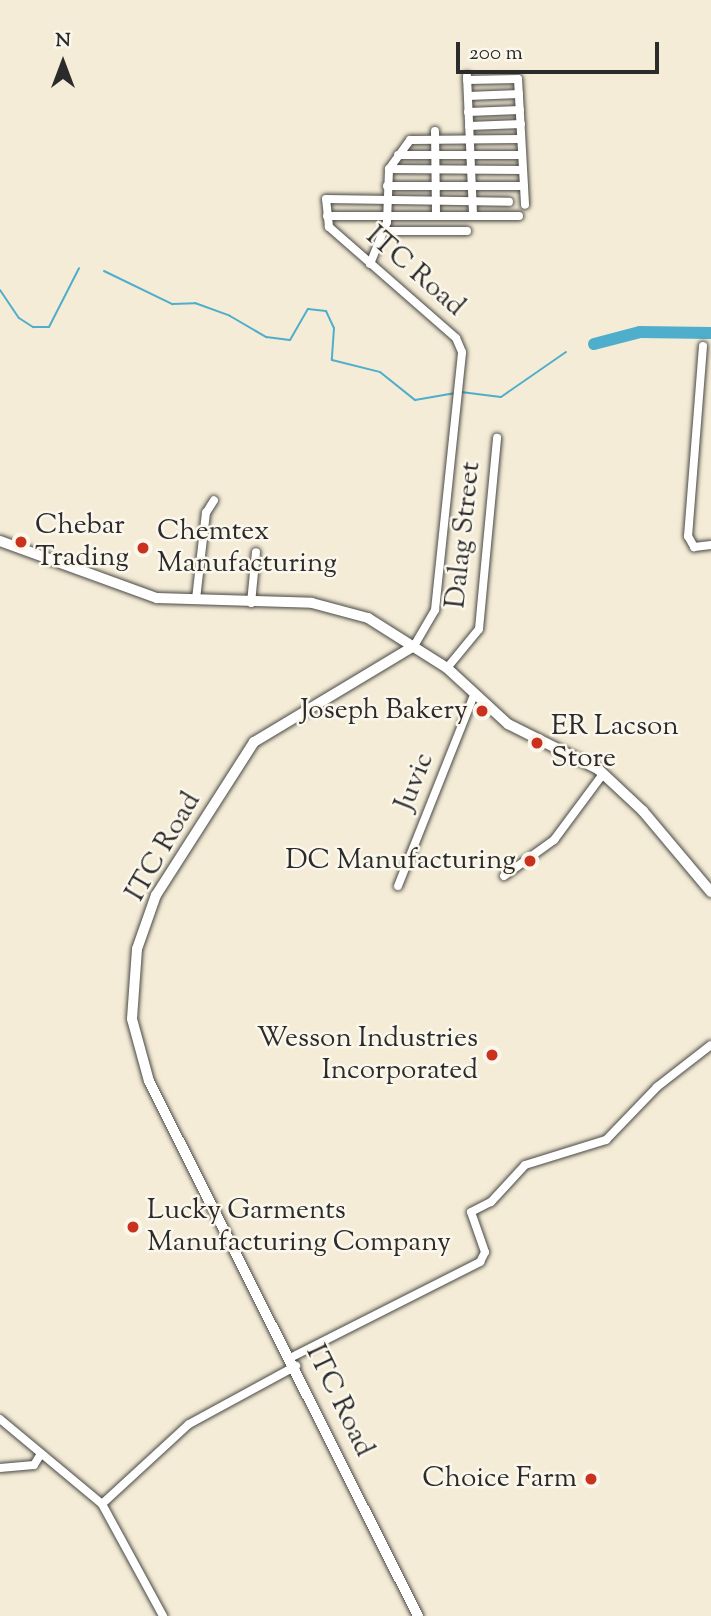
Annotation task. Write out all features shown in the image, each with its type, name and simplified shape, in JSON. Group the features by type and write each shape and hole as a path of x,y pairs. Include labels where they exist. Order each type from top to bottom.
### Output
{"street":[{"path":"472,216 467,78 518,79 525,205"},
{"path":"468,96 519,94"},
{"path":"468,112 520,110"},
{"path":"469,126 521,124"},
{"path":"370,264 385,231 389,169 410,140 435,135 470,139 521,139"},
{"path":"435,135 436,216"},
{"path":"398,155 522,155"},
{"path":"389,169 523,170"},
{"path":"387,186 524,186"},
{"path":"509,202 326,199 327,216 519,216"},
{"name":"ITC Road","path":"327,216 329,227 456,338 462,400 435,610 414,646 254,743 156,895 137,949 132,1019 137,1058 294,1361 418,1616"},
{"path":"385,231 467,231"},
{"path":"703,346 688,536 694,547 711,545"},
{"name":"Dalag Street","path":"447,668 479,629 497,438"},
{"path":"195,599 206,513 214,500"},
{"path":"0,541 137,593 251,603 312,603 358,614 447,668 508,724 603,774 651,819 711,892"},
{"path":"251,603 256,552"},
{"name":"Juvic","path":"398,886 474,695"},
{"path":"504,876 554,840 603,774"},
{"path":"102,1504 189,1424 294,1361 480,1262 485,1252 470,1217 525,1165 606,1140 657,1087 711,1045"},
{"path":"0,1419 102,1504 163,1616"},
{"path":"0,1468 34,1465 41,1454"}],"waterway":[{"path":"0,290 19,318 33,327 49,327 79,268"},
{"path":"104,271 172,304 195,303 230,316 266,337 290,340 308,309 326,311 334,328 332,360 380,372 415,400 455,393"},
{"path":"594,344 640,332 711,333"},
{"path":"461,392 501,397 566,352"}],"place":[{"name":"Chebar Trading","path":"21,542"},
{"name":"Chemtex Manufacturing","path":"143,548"},
{"name":"Joseph Bakery","path":"482,711"},
{"name":"ER Lacson Store","path":"537,743"},
{"name":"DC Manufacturing","path":"530,861"},
{"name":"Wesson Industries Incorporated","path":"492,1055"},
{"name":"Lucky Garments Manufacturing Company","path":"133,1227"},
{"name":"Choice Farm","path":"591,1479"}]}
